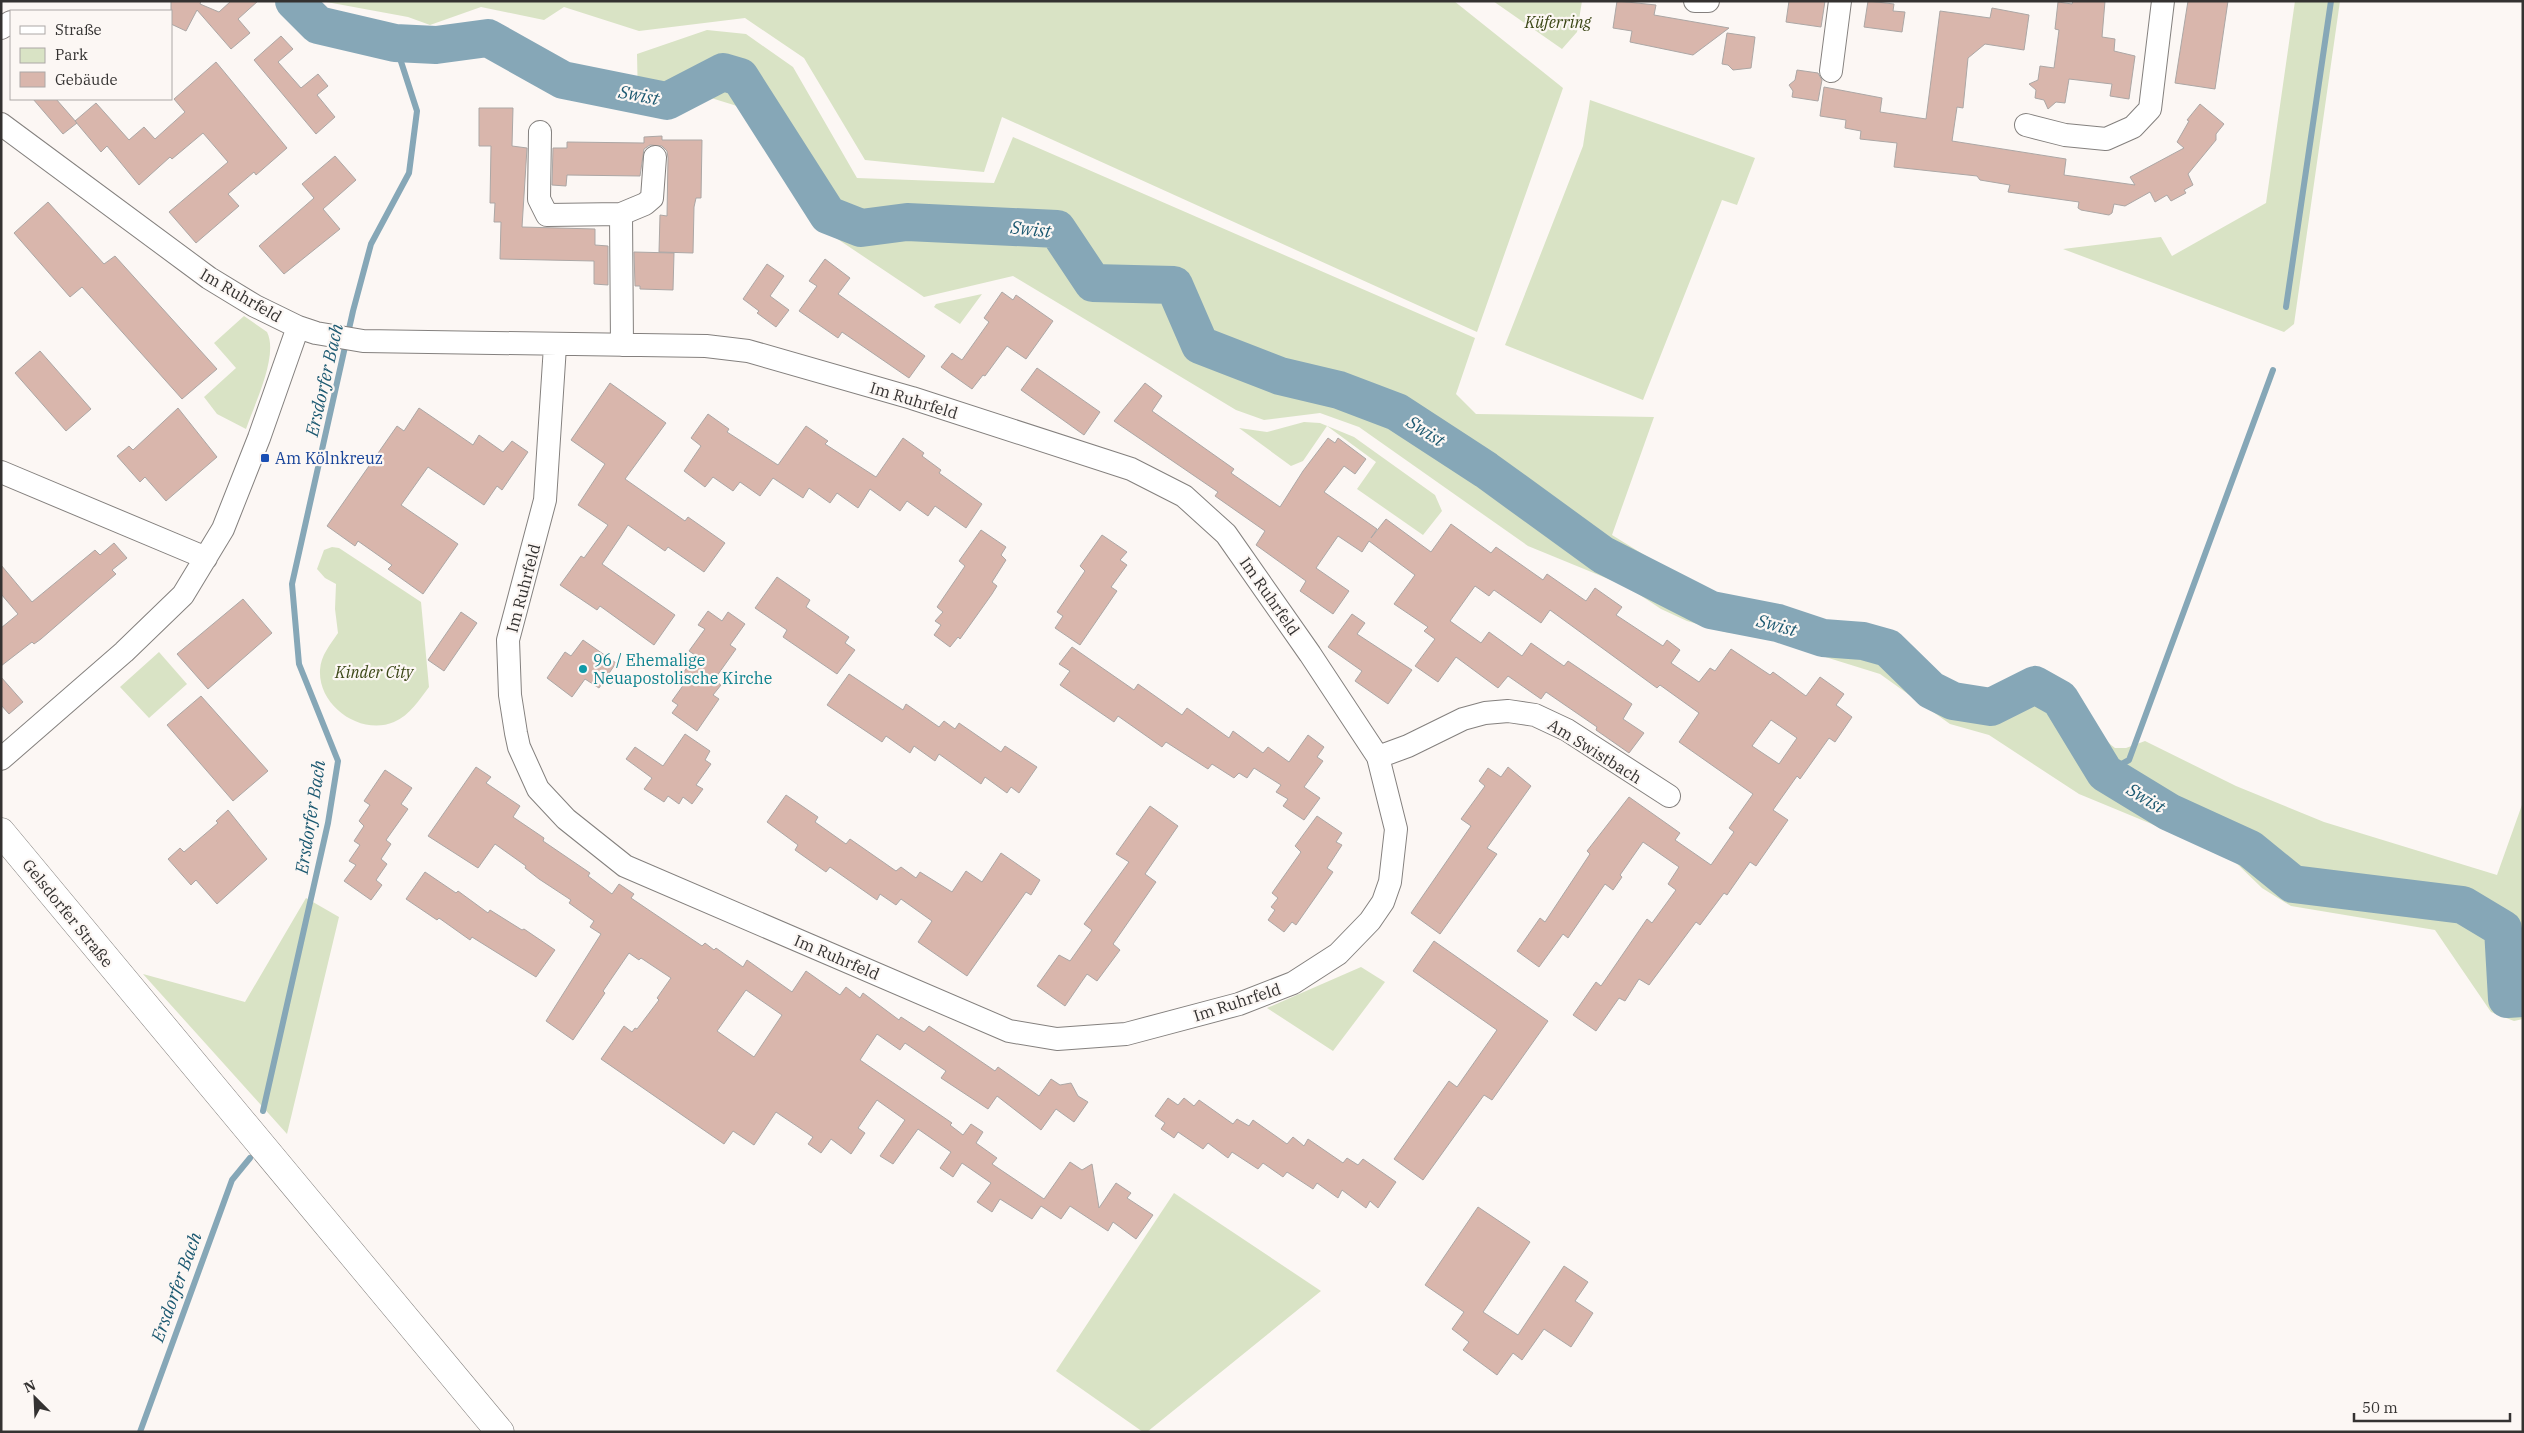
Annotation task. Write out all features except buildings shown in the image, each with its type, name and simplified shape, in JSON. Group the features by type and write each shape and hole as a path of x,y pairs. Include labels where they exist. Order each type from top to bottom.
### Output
{"main road":[{"name":"Gelsdorfer Straße","path":"1,832 500,1432"}],"street":[{"path":"1695,1 1708,1"},
{"path":"1831,71 1840,1"},
{"path":"2026,125 2065,135 2106,139 2133,127 2150,109 2163,1"},
{"name":"Im Ruhrfeld","path":"1,124 209,278 255,306 307,330 363,341 555,346 706,346 748,351 912,398 1124,466 1184,496 1226,534 1310,654 1378,757 1396,828 1390,882 1383,902 1370,921 1338,954 1293,984 1239,1004 1126,1034 1057,1039 1009,1031 625,866 566,819 538,789 519,747 510,695 508,640 545,500 555,346"},
{"path":"540,132 540,199 547,214 621,214 645,204 652,198 654,158"},
{"path":"621,214 622,345"},
{"path":"1,759 124,652 183,596 222,529 307,330"},
{"path":"1,472 206,558"},
{"name":"Am Swistbach","path":"1378,757 1408,746 1464,719 1485,712 1508,711 1535,715 1567,730 1669,796"}],"green space":[{"path":"321,1 1454,1 1563,88 1477,332 1002,117 984,172 865,160 804,58 745,18 639,31 564,7 544,20 481,7 430,25 408,17"},
{"name":"Küferring","path":"1493,1 1582,1 1577,32 1562,49"},
{"path":"2295,1 2340,1 2294,324 2284,332 2063,249 2161,237 2172,256 2266,203"},
{"path":"707,30 746,34 793,67 857,178 994,183 1013,137 1475,338 1456,394 1476,414 1654,417 1612,535 1667,569 1718,596 1879,632 1904,649 1938,679 1964,693 1987,694 2035,674 2051,677 2066,684 2077,693 2102,734 2115,748 2126,748 2145,741 2236,786 2324,822 2497,875 2523,802 2523,1019 2514,1021 2491,1012 2435,930 2291,906 2262,888 2229,856 2079,794 1989,735 1950,724 1880,674 1761,637 1725,632 1687,621 1661,609 1628,587 1528,546 1359,427 1320,413 1264,420 1236,410 1013,276 924,297 830,234 802,209 755,130 737,106 708,97 666,106 638,101 637,54"},
{"path":"1590,100 1755,158 1737,205 1722,200 1643,400 1505,345 1583,146"},
{"path":"982,294 960,324 934,307 936,304"},
{"path":"244,316 267,332 270,342 268,366 246,429 217,414 204,397 236,368 214,343"},
{"path":"1304,422 1320,423 1354,437 1435,495 1442,511 1423,535 1357,489 1376,462 1327,426 1303,461 1291,466 1239,428 1267,432"},
{"name":"Kinder City","path":"332,547 339,548 421,602 429,687 409,711 394,722 368,725 344,715 326,695 321,683 320,670 322,660 326,650 338,633 335,609 336,584 325,578 317,569 324,550"},
{"path":"159,652 187,684 149,718 120,687"},
{"path":"306,898 339,917 287,1134 143,974 245,1002"},
{"path":"1361,967 1385,982 1333,1051 1267,1008"},
{"path":"1174,1193 1321,1291 1147,1432 1143,1432 1056,1371"}],"waterway":[{"name":"Swist","path":"294,1 318,25 395,43 436,45 488,38 563,80 667,101 723,72 740,77 828,215 861,228 907,222 1057,229 1093,283 1174,285 1200,345 1280,376 1339,390 1397,412 1486,470 1603,555 1711,610 1778,623 1823,638 1863,641 1888,648 1931,690 1953,701 1991,707 2035,685 2060,699 2105,773 2169,812 2250,849 2293,884 2463,905 2503,929 2507,999 2523,998"},
{"path":"2286,307 2331,1"},
{"name":"Ersdorfer Bach","path":"263,1111 328,823 338,761 299,664 292,584 353,311 371,244 409,173 417,111 395,43"},
{"path":"2105,773 2129,760 2273,370"},
{"name":"Ersdorfer Bach","path":"140,1432 232,1180 250,1158"}],"place":[{"name":"Am Kölnkreuz","path":"265,458"},
{"name":"96 / Ehemalige Neuapostolische Kirche","path":"583,669"}]}
